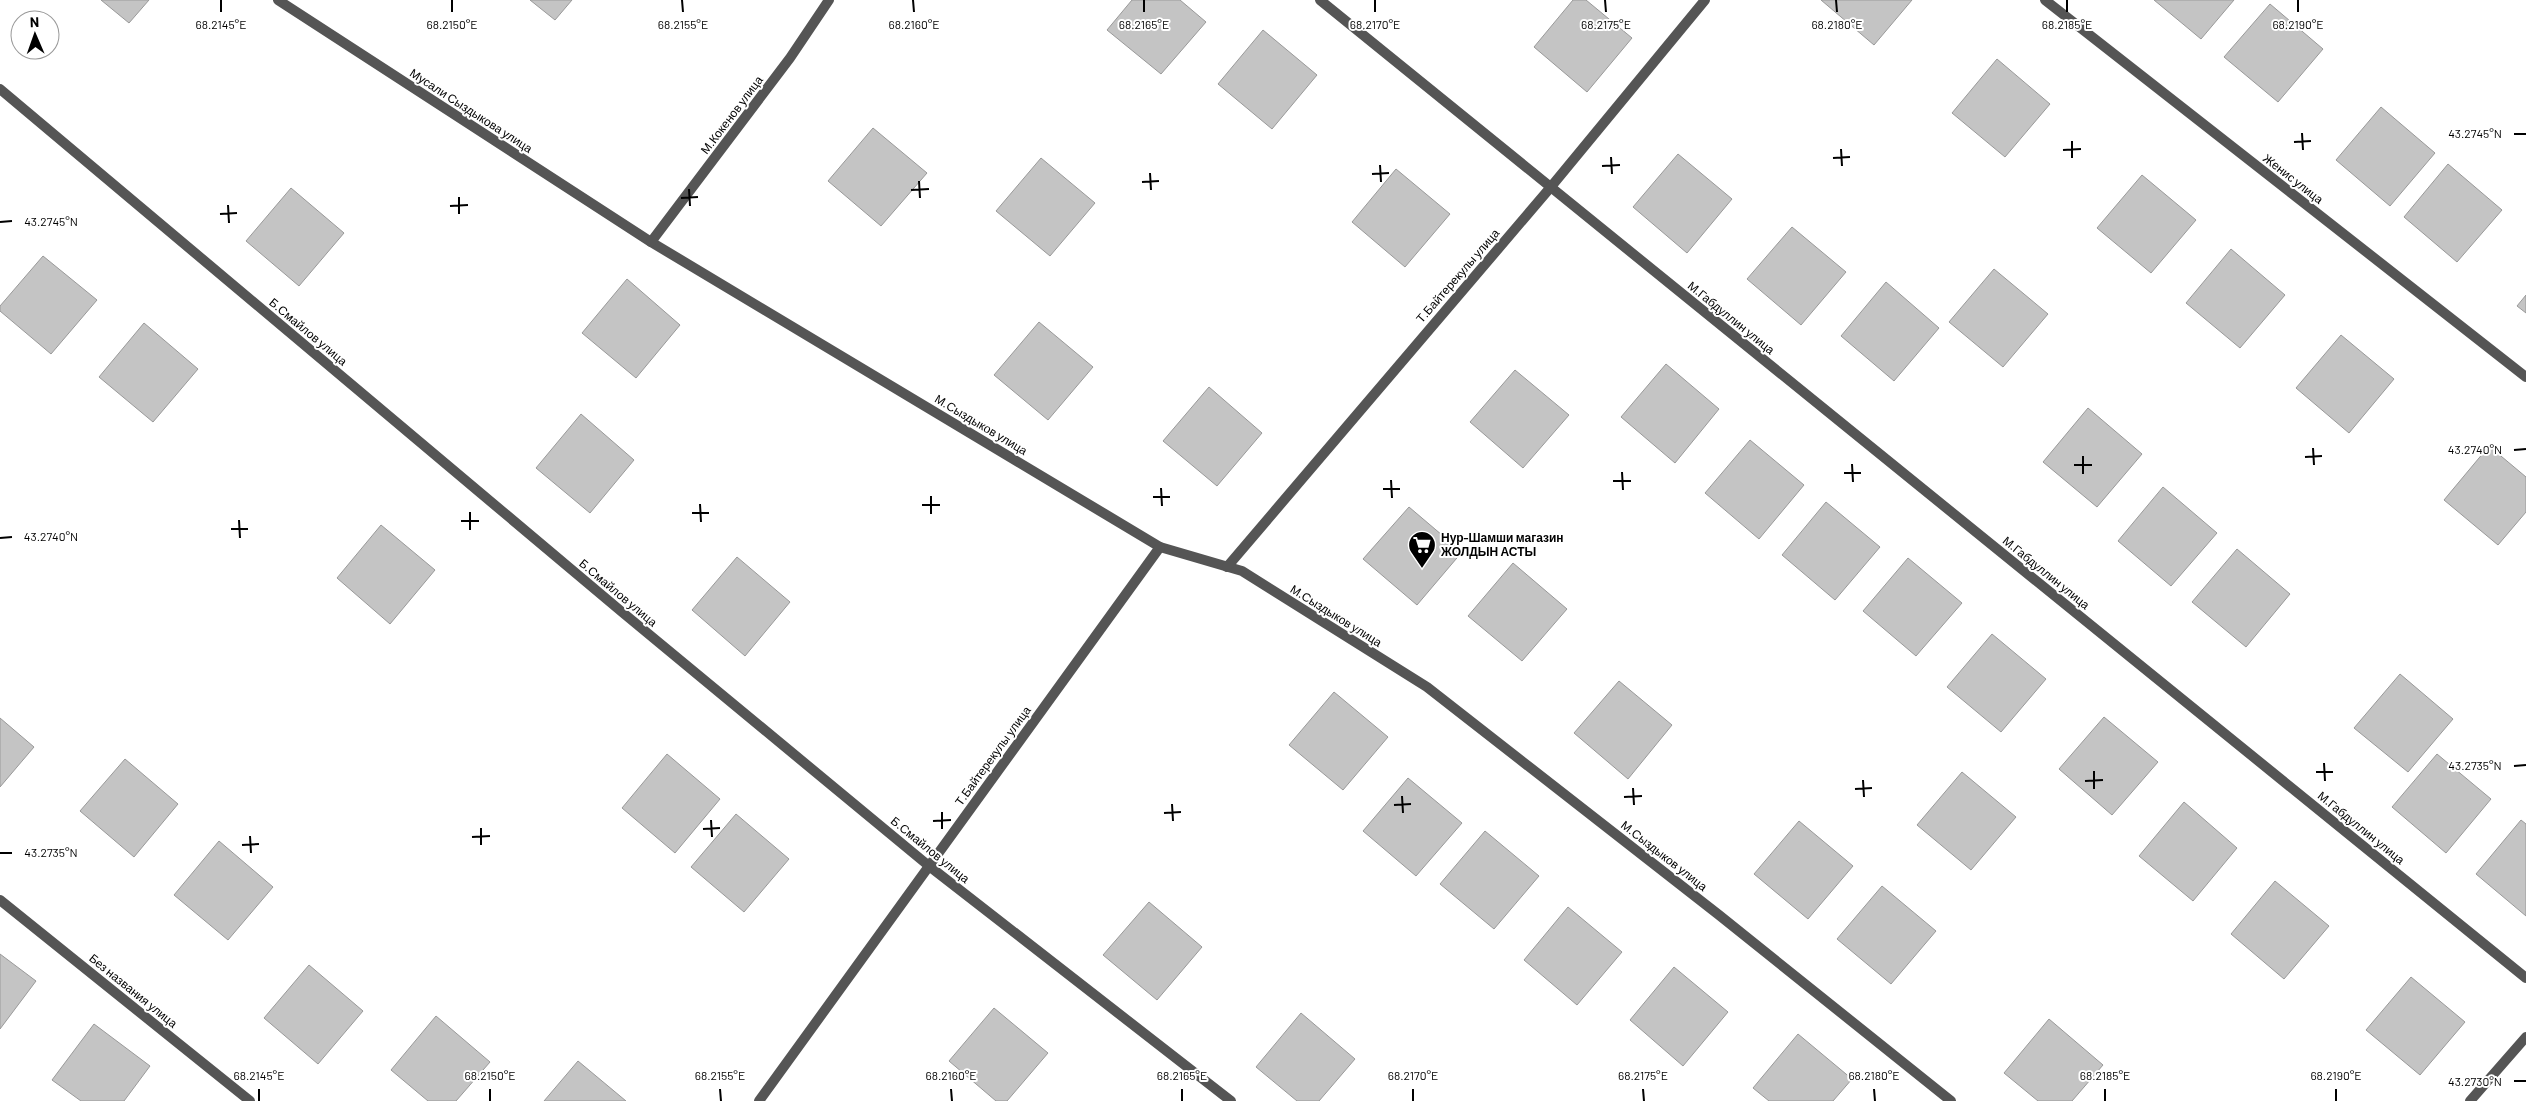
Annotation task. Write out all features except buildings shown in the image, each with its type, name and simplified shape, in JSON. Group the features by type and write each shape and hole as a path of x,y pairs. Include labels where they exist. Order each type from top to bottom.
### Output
{"street":[{"name":"Мусали Сыздыкова улица","path":"278,0 651,242"},
{"name":"М.Кокенов улица","path":"651,242 790,58 829,0"},
{"name":"М.Габдуллин улица","path":"1320,0 2526,978"},
{"name":"Т.Байтерекулы улица","path":"1227,567 1550,188 1705,0"},
{"name":"Женис улица","path":"2045,0 2526,378"},
{"name":"Б.Смайлов улица","path":"0,89 622,612 929,866 1231,1101"},
{"name":"М.Сыздыков улица","path":"651,242 1160,547 1242,571 1427,687 1719,915 1951,1101"},
{"name":"Т.Байтерекулы улица","path":"759,1101 1160,547"},
{"name":"Без названия улица","path":"0,900 250,1101"},
{"path":"2470,1101 2526,1037"}],"place":[{"name":"Нур-Шамши магазин ЖОЛДЫН АСТЫ","path":"1422,569"}]}
